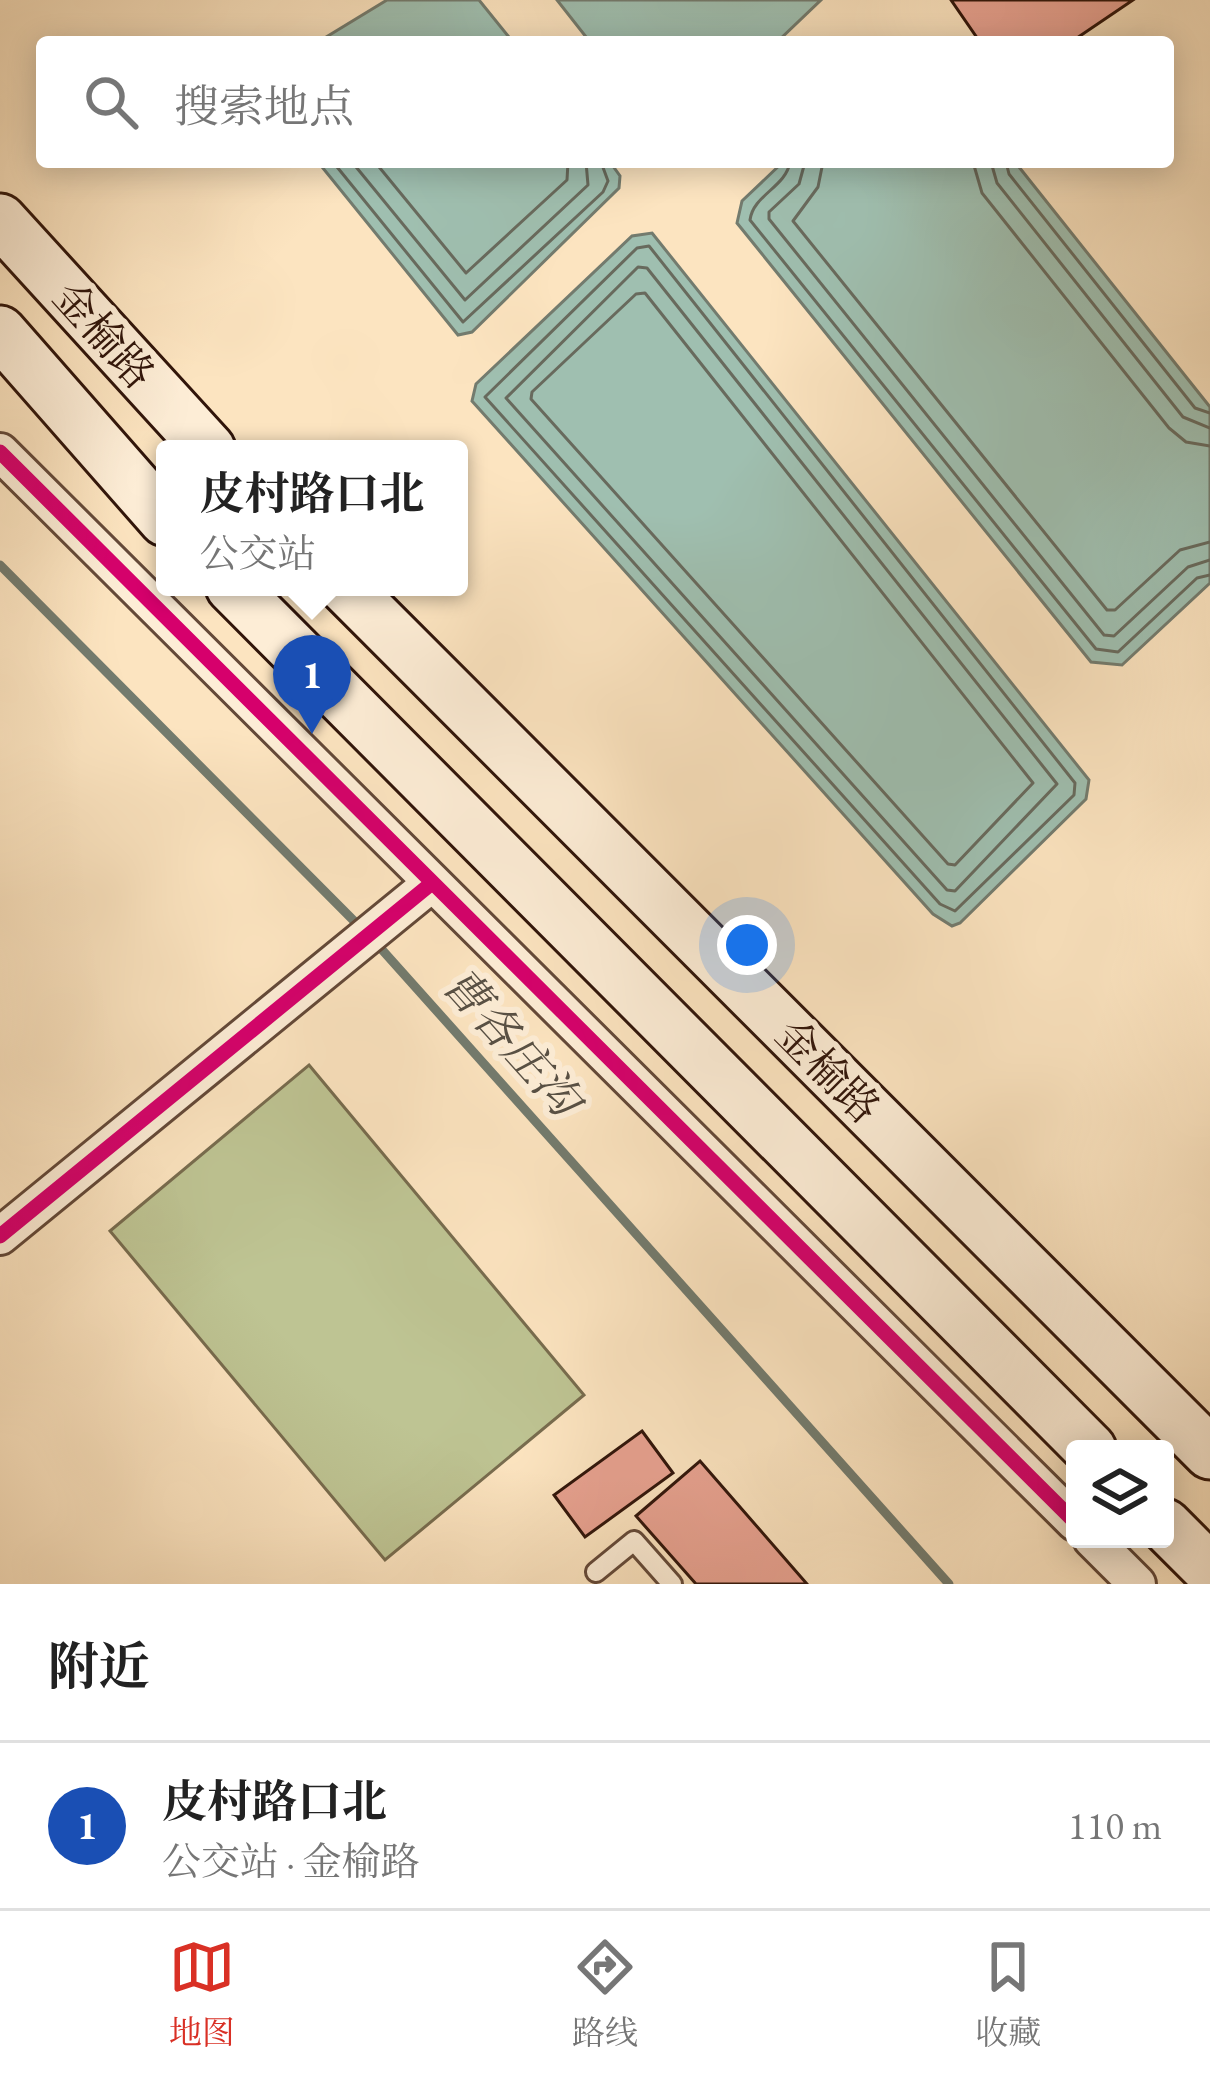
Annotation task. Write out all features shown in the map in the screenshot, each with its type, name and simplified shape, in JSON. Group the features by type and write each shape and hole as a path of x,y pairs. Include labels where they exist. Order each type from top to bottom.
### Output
{"main road":[{"name":"金榆路","path":"0,220 201,440"},
{"name":"金榆路","path":"0,332 156,510"},
{"name":"金榆路","path":"241,596 1081,1440"},
{"name":"金榆路","path":"354,596 1210,1454"},
{"path":"1174,1534 1210,1570"}],"street":[{"path":"0,452 1066,1513"},
{"path":"0,1236 432,883"},
{"path":"1101,1548 1137,1584"}],"lane":[{"path":"596,1572 634,1541 672,1584"}],"green space":[{"path":"309,1065 584,1395 385,1560 110,1231"}],"water":[{"path":"387,0 479,0 508,36 328,36"},
{"path":"557,0 821,0 783,36 585,36"},
{"path":"323,168 614,168 620,176 619,188 472,332 458,335"},
{"path":"777,168 1020,168 1210,407 1210,583 1122,665 1091,662 737,223 742,201"},
{"path":"652,233 1089,780 1086,799 960,923 952,926 933,914 472,401 476,384 632,236"}],"building":[{"path":"951,0 1133,0 1080,36 976,36"},
{"path":"642,1431 673,1473 585,1537 554,1495"},
{"path":"700,1461 807,1584 696,1584 636,1516"}],"waterway":[{"name":"曹各庄沟","path":"0,565 364,931"},
{"name":"曹各庄沟","path":"376,943 949,1584"}],"cycle path":[{"path":"0,452 1066,1513"},
{"path":"0,1236 432,883"}],"place":[{"name":"皮村路口北","path":"312,734"}]}
